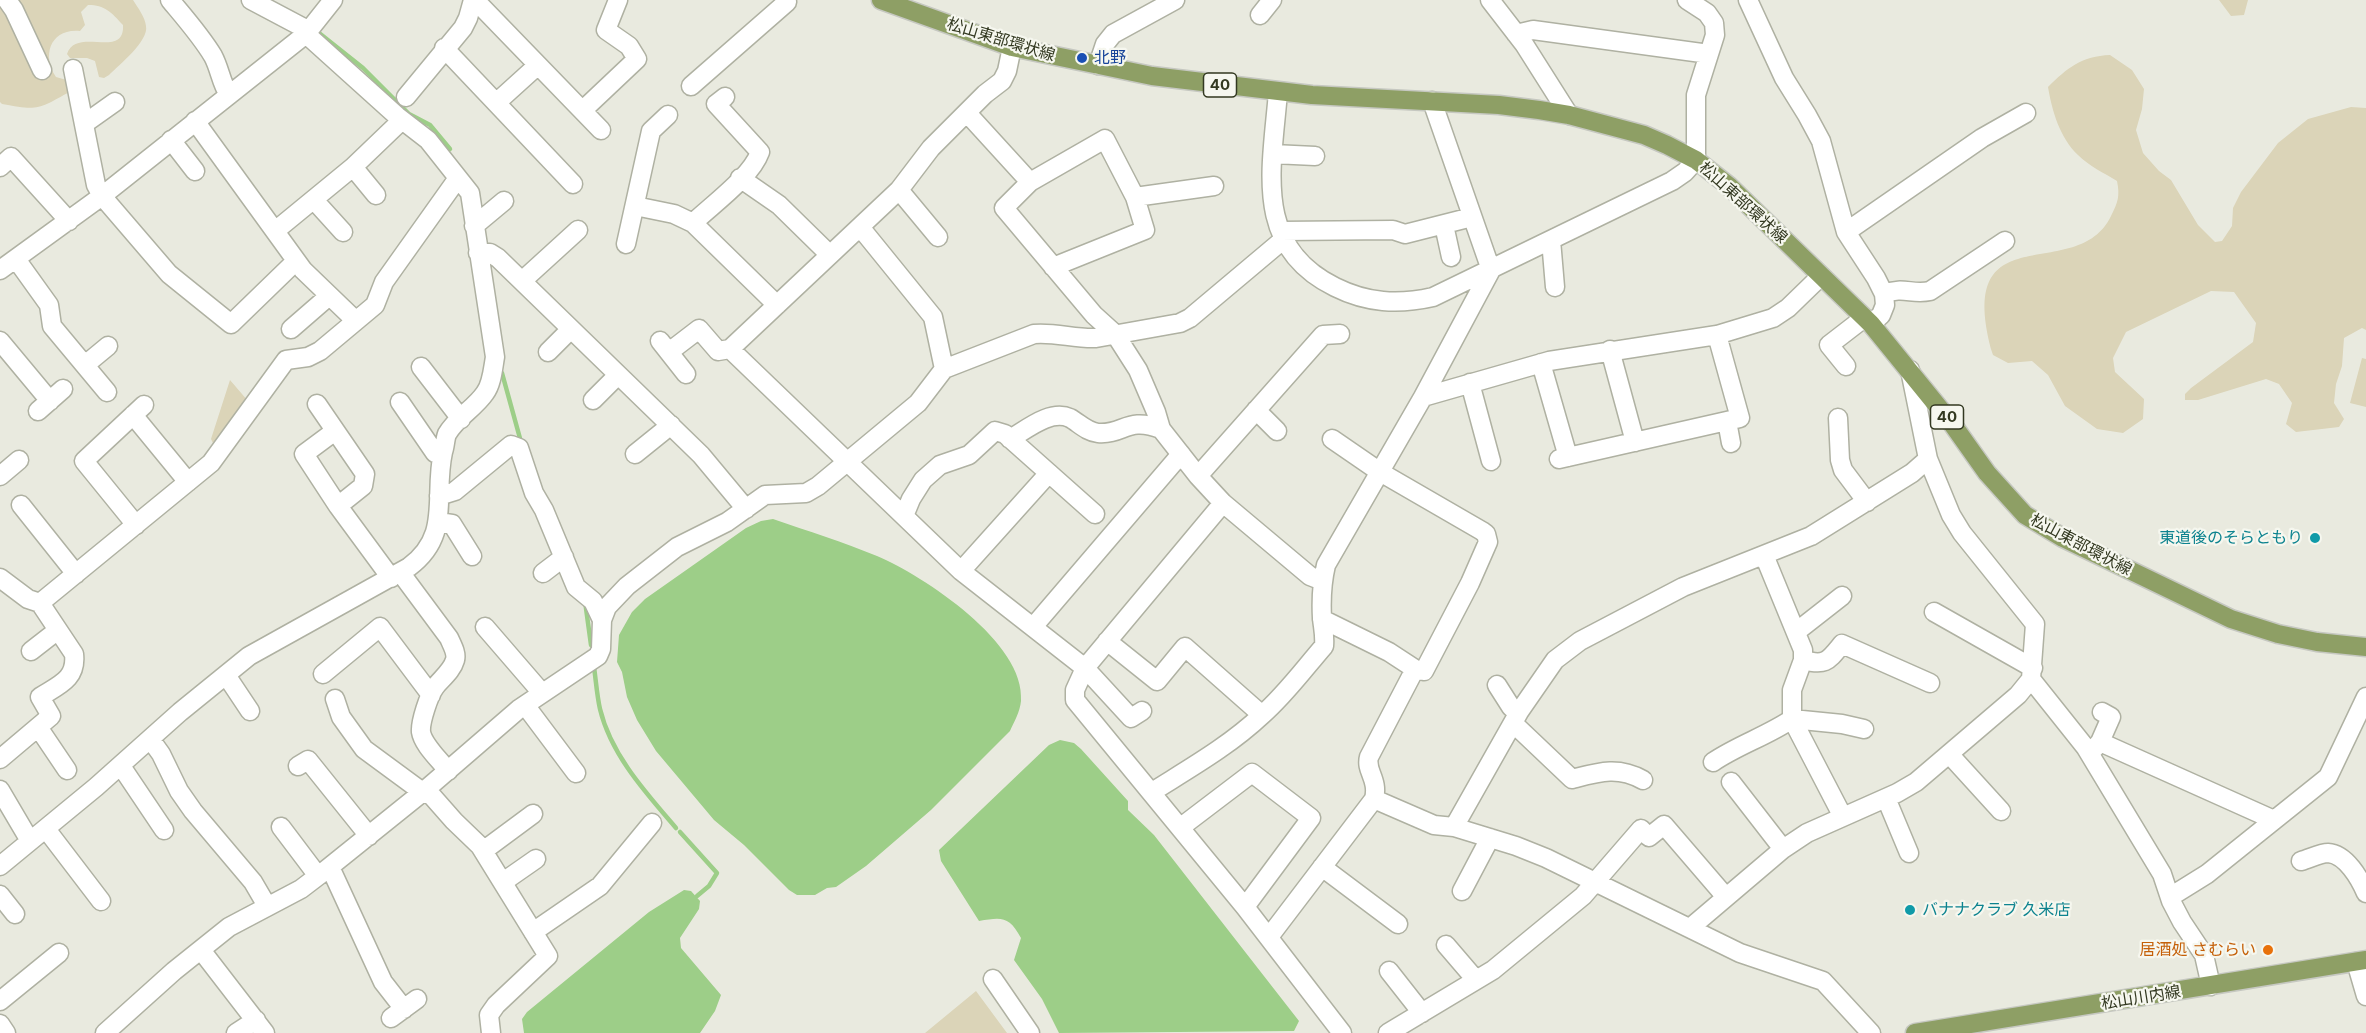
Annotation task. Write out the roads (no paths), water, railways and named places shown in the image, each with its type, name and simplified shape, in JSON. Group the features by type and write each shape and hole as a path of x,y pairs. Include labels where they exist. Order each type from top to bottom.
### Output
{"main road":[{"name":"松山東部環状線","path":"881,0 1012,47 1163,78 1278,92 1499,105 1569,115 1644,135 1696,160 1729,186 1868,321 1910,370 2008,498 2044,528 2206,609 2257,629 2317,642 2366,647"},
{"name":"松山川内線","path":"1915,1033 2361,961"}],"street":[{"path":"7,0 42,70"},
{"path":"170,0 213,57 222,85 229,95"},
{"path":"0,866 249,656 395,575 423,556 433,539 438,522 442,456 447,434 486,392 495,357 470,193 428,140 402,120 306,34 297,23 251,0"},
{"path":"0,270 102,196 306,34 333,0"},
{"path":"406,96 463,28 474,0 584,110 601,130"},
{"path":"584,110 637,59 629,46 606,30 618,0"},
{"path":"1098,65 1105,44 1113,34 1175,0"},
{"path":"1260,15 1272,0"},
{"path":"1490,0 1516,34 1569,115"},
{"path":"1278,92 1270,184 1273,204 1283,235 1294,258 1325,282 1365,299 1392,303 1433,297 1671,181 1696,160 1696,95 1715,35 1714,23 1707,13 1687,0"},
{"path":"1748,0 1784,78 1821,141 1846,232 1884,294 1885,305 1881,315 1829,345 1846,366"},
{"path":"782,20 787,1"},
{"path":"691,86 787,1"},
{"path":"1516,34 1533,30 1709,54"},
{"path":"686,374 664,346 699,328 718,351 730,349 899,190 931,148 1002,81 1007,71 1012,47"},
{"path":"444,48 573,184"},
{"path":"496,104 538,65"},
{"path":"73,69 96,184 102,196 169,274 231,324 296,261"},
{"path":"693,223 757,160 760,152 716,104 725,97"},
{"path":"1152,792 1226,746 1263,715 1324,646 1322,619 1323,581 1326,565 1423,397 1491,270 1432,101"},
{"path":"84,124 115,102"},
{"path":"967,113 1030,182"},
{"path":"1846,232 1982,138 2026,113"},
{"path":"626,244 651,131 668,115"},
{"path":"276,231 353,168 402,120"},
{"path":"195,122 296,261 356,321"},
{"path":"171,140 195,171"},
{"path":"1053,267 1144,230 1135,197 1105,140 1030,182 1004,208 1053,267 1094,315 1115,334 1138,370 1161,429 1198,476 1223,503 1310,576 1323,581"},
{"path":"1273,154 1315,156"},
{"path":"0,166 11,157 69,220"},
{"path":"353,168 376,195"},
{"path":"40,603 212,463 286,360 308,357 320,351 375,305 384,282 458,178"},
{"path":"740,178 779,205 830,255"},
{"path":"1135,197 1214,186"},
{"path":"899,190 938,237"},
{"path":"314,200 343,232"},
{"path":"474,226 504,201"},
{"path":"635,206 674,214 693,223 777,305"},
{"path":"105,1033 229,927 302,889 424,791 525,705 598,656 601,649 602,620 607,607 615,597 660,560 677,547 717,528 765,495 806,493 848,462 918,403 944,369 1034,334 1047,333 1086,339 1180,323 1190,318 1283,235 1393,230 1405,234 1472,217"},
{"path":"1444,225 1451,257"},
{"path":"860,227 933,317 944,369"},
{"path":"522,281 578,230"},
{"path":"1551,240 1555,287"},
{"path":"1884,294 1896,289 1919,294 1930,291 2005,241"},
{"path":"478,253 490,253 498,258 701,455 746,508"},
{"path":"16,259 49,305 52,326 107,392"},
{"path":"1423,397 1541,363 1610,350 1717,335 1773,318 1788,308 1821,276"},
{"path":"291,329 329,296"},
{"path":"548,352 571,329"},
{"path":"1198,476 1323,335 1340,334"},
{"path":"1541,363 1564,458 1740,418 1717,335"},
{"path":"0,341 50,400"},
{"path":"85,365 108,346"},
{"path":"730,349 961,571 1085,668 1131,718 1142,711"},
{"path":"1610,350 1635,442"},
{"path":"422,367 461,419"},
{"path":"1690,928 1783,849 1808,833 1916,782 2018,696 2032,674 2035,624 1962,533 1951,515 1928,459 1910,370"},
{"path":"593,400 618,375"},
{"path":"1470,383 1491,461"},
{"path":"400,402 435,453 442,456"},
{"path":"317,404 365,474 363,486 338,506"},
{"path":"136,525 84,461 138,410 188,482"},
{"path":"1256,410 1277,431"},
{"path":"1010,439 1048,418 1059,416 1068,417 1096,433 1107,433 1135,423 1148,424 1161,429"},
{"path":"1838,418 1840,460 1843,470 1867,502"},
{"path":"1727,421 1731,443"},
{"path":"635,454 671,425"},
{"path":"335,431 304,454 338,506 449,638 454,650 455,660 431,695 421,731 424,740 448,771"},
{"path":"904,516 923,480 940,465 969,455 995,431 1005,434 1095,514"},
{"path":"1322,619 1389,652 1415,669 1424,670 1470,583 1488,542 1486,534 1482,531 1380,472 1332,439"},
{"path":"439,496 455,491 511,446 519,448 534,493 544,510 576,586 593,601 602,620"},
{"path":"1033,627 1181,454"},
{"path":"1454,827 1516,718 1554,660 1580,641 1683,587 1811,536 1867,502 1928,459"},
{"path":"0,476 19,460"},
{"path":"961,571 1049,473"},
{"path":"1223,503 1085,668 1075,690 1075,700 1269,937 1326,1026 1342,1033"},
{"path":"21,505 76,574"},
{"path":"438,522 452,524 472,556"},
{"path":"1764,555 1803,650 1803,660 1792,690 1792,719 1843,817"},
{"path":"543,573 564,557"},
{"path":"0,759 51,717 40,698 66,680 72,673 75,663 74,654 40,603 4,585"},
{"path":"1796,632 1842,596"},
{"path":"1934,612 2032,674 2095,748 2162,874 2182,922 2204,955 2211,986"},
{"path":"323,674 380,627 431,695"},
{"path":"485,627 542,693"},
{"path":"31,651 58,630"},
{"path":"1107,641 1157,681 1185,647 1263,715"},
{"path":"1803,660 1818,664 1833,655 1842,644 1930,683"},
{"path":"1269,937 1374,799 1377,789 1368,762 1369,757 1415,669"},
{"path":"226,675 250,711"},
{"path":"1497,685 1516,718 1572,779 1607,771 1629,772 1643,780"},
{"path":"2170,897 2207,874 2328,777 2366,697"},
{"path":"335,699 341,717 364,749 432,795 483,851 548,956 496,1005 489,1015 491,1033"},
{"path":"525,705 576,773"},
{"path":"2095,748 2111,717 2102,712"},
{"path":"1713,762 1734,748 1778,729 1792,719 1842,724 1864,729"},
{"path":"38,727 67,770"},
{"path":"151,740 161,754 179,791 253,882 267,906"},
{"path":"2095,748 2274,820"},
{"path":"1950,754 2001,811"},
{"path":"298,766 308,760 369,836"},
{"path":"121,766 164,830"},
{"path":"1181,827 1252,773 1311,818 1245,907"},
{"path":"1731,782 1783,849"},
{"path":"0,790 30,841"},
{"path":"1886,798 1909,853"},
{"path":"1374,799 1434,825 1454,827 1536,854 1740,953 1823,981 1871,1033"},
{"path":"483,851 533,814"},
{"path":"533,932 600,886 651,823"},
{"path":"1388,1033 1502,963 1583,896 1641,829 1649,837 1664,825 1725,896"},
{"path":"280,827 324,872 383,982 404,1009"},
{"path":"46,828 101,901"},
{"path":"1462,891 1490,838"},
{"path":"2301,861 2328,853 2340,856 2362,883 2366,893"},
{"path":"503,882 536,859"},
{"path":"1322,867 1398,924"},
{"path":"0,895 15,915"},
{"path":"1446,945 1476,980"},
{"path":"201,950 260,1026 236,1033"},
{"path":"0,1001 59,953"},
{"path":"2361,961 2366,996"},
{"path":"1389,971 1422,1013"},
{"path":"993,979 1030,1033"},
{"path":"0,1023 6,1033"}],"waterway":[{"path":"319,33 363,68 409,114 430,125 450,149"},
{"path":"502,373 521,442"},
{"path":"585,601 591,645"},
{"path":"594,667 600,709 612,742 631,773 676,828"},
{"path":"680,832 717,873 709,886 697,896"}],"place":[{"name":"北野","path":"1082,58"},
{"name":"東道後のそらともり","path":"2315,538"},
{"name":"バナナクラブ 久米店","path":"1910,910"},
{"name":"居酒処 さむらい","path":"2268,950"}]}
